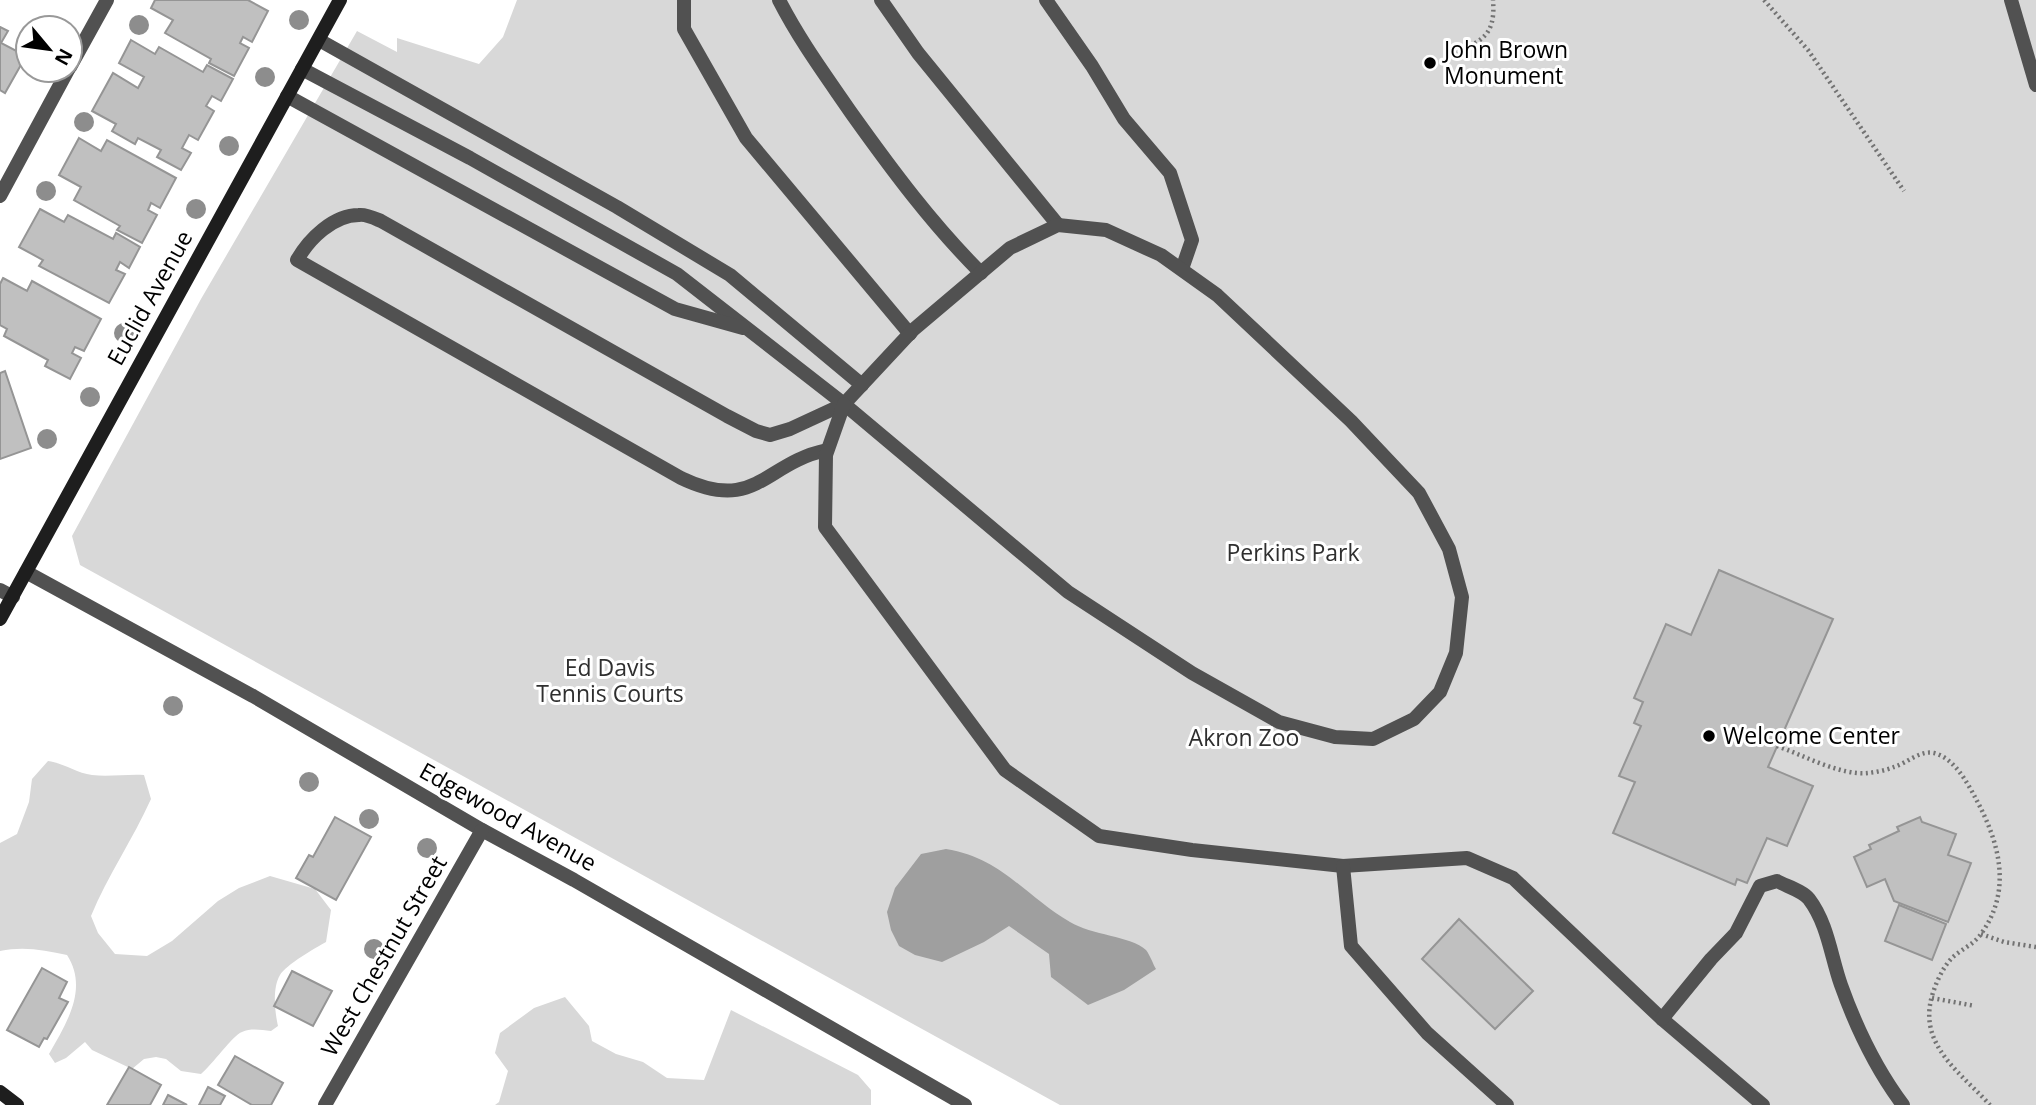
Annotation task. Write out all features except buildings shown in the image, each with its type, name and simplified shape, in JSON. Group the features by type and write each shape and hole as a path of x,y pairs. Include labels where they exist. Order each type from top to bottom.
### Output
{"street":[{"path":"84,42 107,0"},
{"name":"Euclid Avenue","path":"0,619 6,594 26,572 340,0"},
{"path":"684,0 684,29 746,138 910,334"},
{"path":"779,0 798,37 889,166 945,237 981,273"},
{"path":"881,0 918,53 1058,225"},
{"path":"1046,0 1092,66 1124,119 1170,173 1192,240 1182,269"},
{"path":"2011,0 2036,85"},
{"path":"318,40 617,207 730,275 862,386"},
{"path":"302,69 677,274 844,404 1068,592 1192,673 1279,722 1335,737 1373,739 1414,719 1440,692 1456,653 1461,597 1449,549 1419,493 1351,421 1217,295 1161,255 1106,230 1058,225 1010,248 910,334 844,404 790,429 770,435 756,431 368,216 358,214 333,223 312,238 297,260 681,478 700,486 719,492 746,488 810,454 827,450"},
{"path":"0,196 61,84"},
{"path":"287,96 674,309 750,330"},
{"path":"844,404 827,450 825,527 1005,769 1099,836 1192,850 1343,866 1467,859 1513,878 1662,1019 1763,1105"},
{"name":"Edgewood Avenue","path":"26,572 253,696 482,830 586,886 956,1103"},
{"name":"West Chestnut Street","path":"325,1105 482,830"},
{"path":"1343,866 1351,946 1427,1033 1507,1105"},
{"path":"1662,1019 1710,959 1737,933 1760,886 1777,881 1808,898 1828,936 1841,984 1866,1046 1903,1105"},
{"path":"0,1092 17,1105"}],"path":[{"path":"1450,55 1479,42 1490,30 1494,19 1493,0"},
{"path":"1764,0 1808,50 1904,191"},
{"path":"1777,746 1842,770 1867,774 1895,767 1920,754 1933,753 1949,762 1966,780 1997,846 2000,881 1993,911 1981,934 1952,958 1938,982 1930,1004 1930,1025 1936,1046 1990,1105"},
{"path":"1981,934 2004,942 2036,947"},
{"path":"1932,999 1975,1006"}],"green space":[{"name":"Akron Zoo","path":"517,0 2036,0 2036,1105 1060,1105 80,565 72,536 201,299 357,31 397,52 397,38 479,64 503,37"},
{"path":"48,761 92,775 144,775 151,799 91,916 98,933 115,954 147,956 172,941 218,901 239,888 270,876 315,889 331,910 326,942 294,962 277,980 275,1008 278,1026 271,1031 249,1030 238,1034 201,1074 181,1071 166,1059 156,1057 144,1059 132,1069 92,1050 85,1042 66,1058 55,1063 49,1054 68,1018 75,993 76,981 67,955 26,949 0,951 0,843 17,834 29,802 32,779"},
{"path":"565,997 589,1026 592,1041 616,1054 643,1062 667,1078 704,1080 731,1010 858,1075 871,1090 871,1105 495,1105 499,1102 508,1071 495,1053 500,1033 534,1008"}],"shaded area":[{"path":"946,849 966,854 998,869 1070,922 1139,945 1146,950 1156,969 1124,990 1088,1005 1051,977 1049,954 1009,926 984,942 942,962 915,955 899,946 891,930 887,912 895,888 921,854"}],"place":[{"name":"John Brown Monument","path":"1430,63"},
{"name":"Welcome Center","path":"1709,736"}],"park label":[{"name":"Perkins Park","path":"1293,553"},
{"name":"Ed Davis Tennis Courts","path":"610,681"}]}
